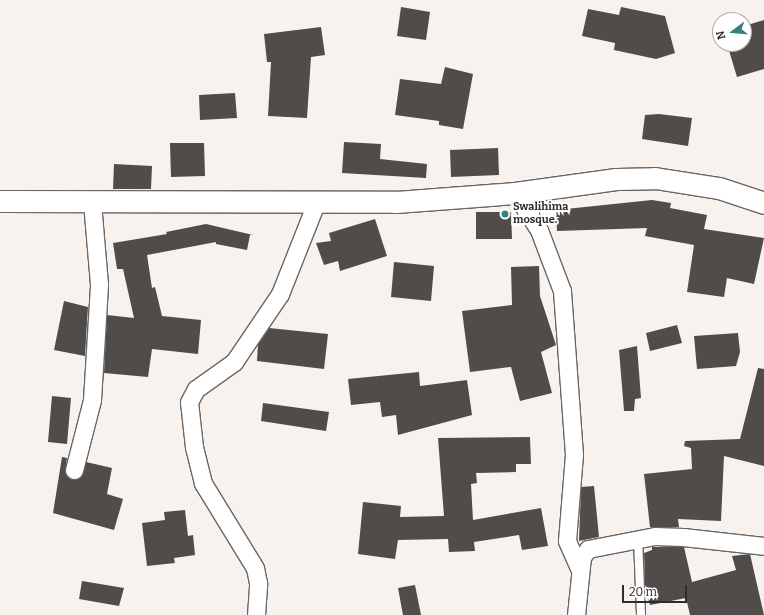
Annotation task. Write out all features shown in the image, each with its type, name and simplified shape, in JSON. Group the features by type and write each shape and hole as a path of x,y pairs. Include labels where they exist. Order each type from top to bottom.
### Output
{"street":[{"path":"0,201 316,203 396,202 515,193 616,179 655,178 719,188 764,203"},
{"path":"515,193 539,230 562,291 574,454 567,541 580,570"},
{"path":"74,470 92,400 99,284 92,202"},
{"path":"256,615 258,583 255,568 203,484 194,447 189,402 196,389 234,362 280,294 316,203"},
{"path":"576,615 580,570 585,550 638,538 683,536 764,546"}],"lane":[{"path":"638,538 641,615"}],"building":[{"path":"401,7 430,12 426,40 397,36"},
{"path":"621,7 665,16 675,53 656,59 614,50 615,43 582,36 588,9 619,15"},
{"path":"764,20 764,69 737,77 729,52 752,52 752,24"},
{"path":"321,27 325,55 311,57 307,118 268,116 271,62 267,62 264,34"},
{"path":"445,67 473,74 463,129 439,125 439,121 395,115 400,79 441,84"},
{"path":"235,93 237,118 200,120 199,95"},
{"path":"659,114 692,118 688,146 642,139 645,115"},
{"path":"344,142 381,144 380,159 427,164 426,178 342,173"},
{"path":"170,143 204,143 205,176 171,177"},
{"path":"498,148 499,175 451,177 450,150"},
{"path":"114,164 152,166 151,189 113,189"},
{"path":"652,200 671,203 670,208 707,215 704,229 764,238 754,284 727,278 724,297 687,292 694,245 645,236 647,228 557,231 556,210"},
{"path":"476,212 511,212 512,239 476,239"},
{"path":"375,219 387,256 340,271 338,261 324,265 316,243 331,241 329,233"},
{"path":"206,224 253,235 250,235 247,250 216,244 216,242 147,255 152,288 155,287 162,316 201,320 198,354 152,349 148,377 104,373 107,315 134,318 123,269 117,269 113,243 167,234 166,232"},
{"path":"394,262 434,266 431,301 391,297"},
{"path":"539,266 540,296 556,345 541,352 552,393 520,401 511,367 470,372 462,311 512,305 511,267"},
{"path":"64,301 88,307 85,356 54,350"},
{"path":"677,325 682,343 650,351 646,333"},
{"path":"269,328 328,334 324,369 257,361 258,344"},
{"path":"738,333 740,352 736,366 697,369 694,336"},
{"path":"637,346 641,398 635,399 634,411 624,411 619,350"},
{"path":"758,368 764,369 764,466 724,456 721,521 678,519 679,527 650,527 644,474 692,469 691,448 684,446 685,441 740,439"},
{"path":"419,372 420,386 467,380 472,415 398,435 396,415 382,417 380,402 351,405 348,379"},
{"path":"52,396 71,398 67,444 48,442"},
{"path":"263,403 329,412 326,431 261,421"},
{"path":"530,437 531,464 516,464 516,472 476,473 477,483 471,484 473,520 541,508 548,546 522,550 519,535 474,542 475,551 449,552 448,539 398,540 395,559 358,554 363,502 401,506 400,517 444,516 438,438"},
{"path":"62,457 67,458 65,473 72,480 81,477 86,462 112,468 107,494 123,499 114,530 53,513"},
{"path":"594,486 599,537 579,541 581,487"},
{"path":"185,510 188,536 193,535 195,555 174,558 175,563 147,566 142,523 165,520 164,512"},
{"path":"652,547 684,547 692,582 736,570 732,556 750,554 764,615 690,615 686,598 650,605 645,586 644,553 652,550"},
{"path":"82,581 124,588 119,606 79,599"},
{"path":"415,585 421,615 403,615 398,588"}],"place":[{"name":"Swalihima mosque.","path":"505,214"}]}
